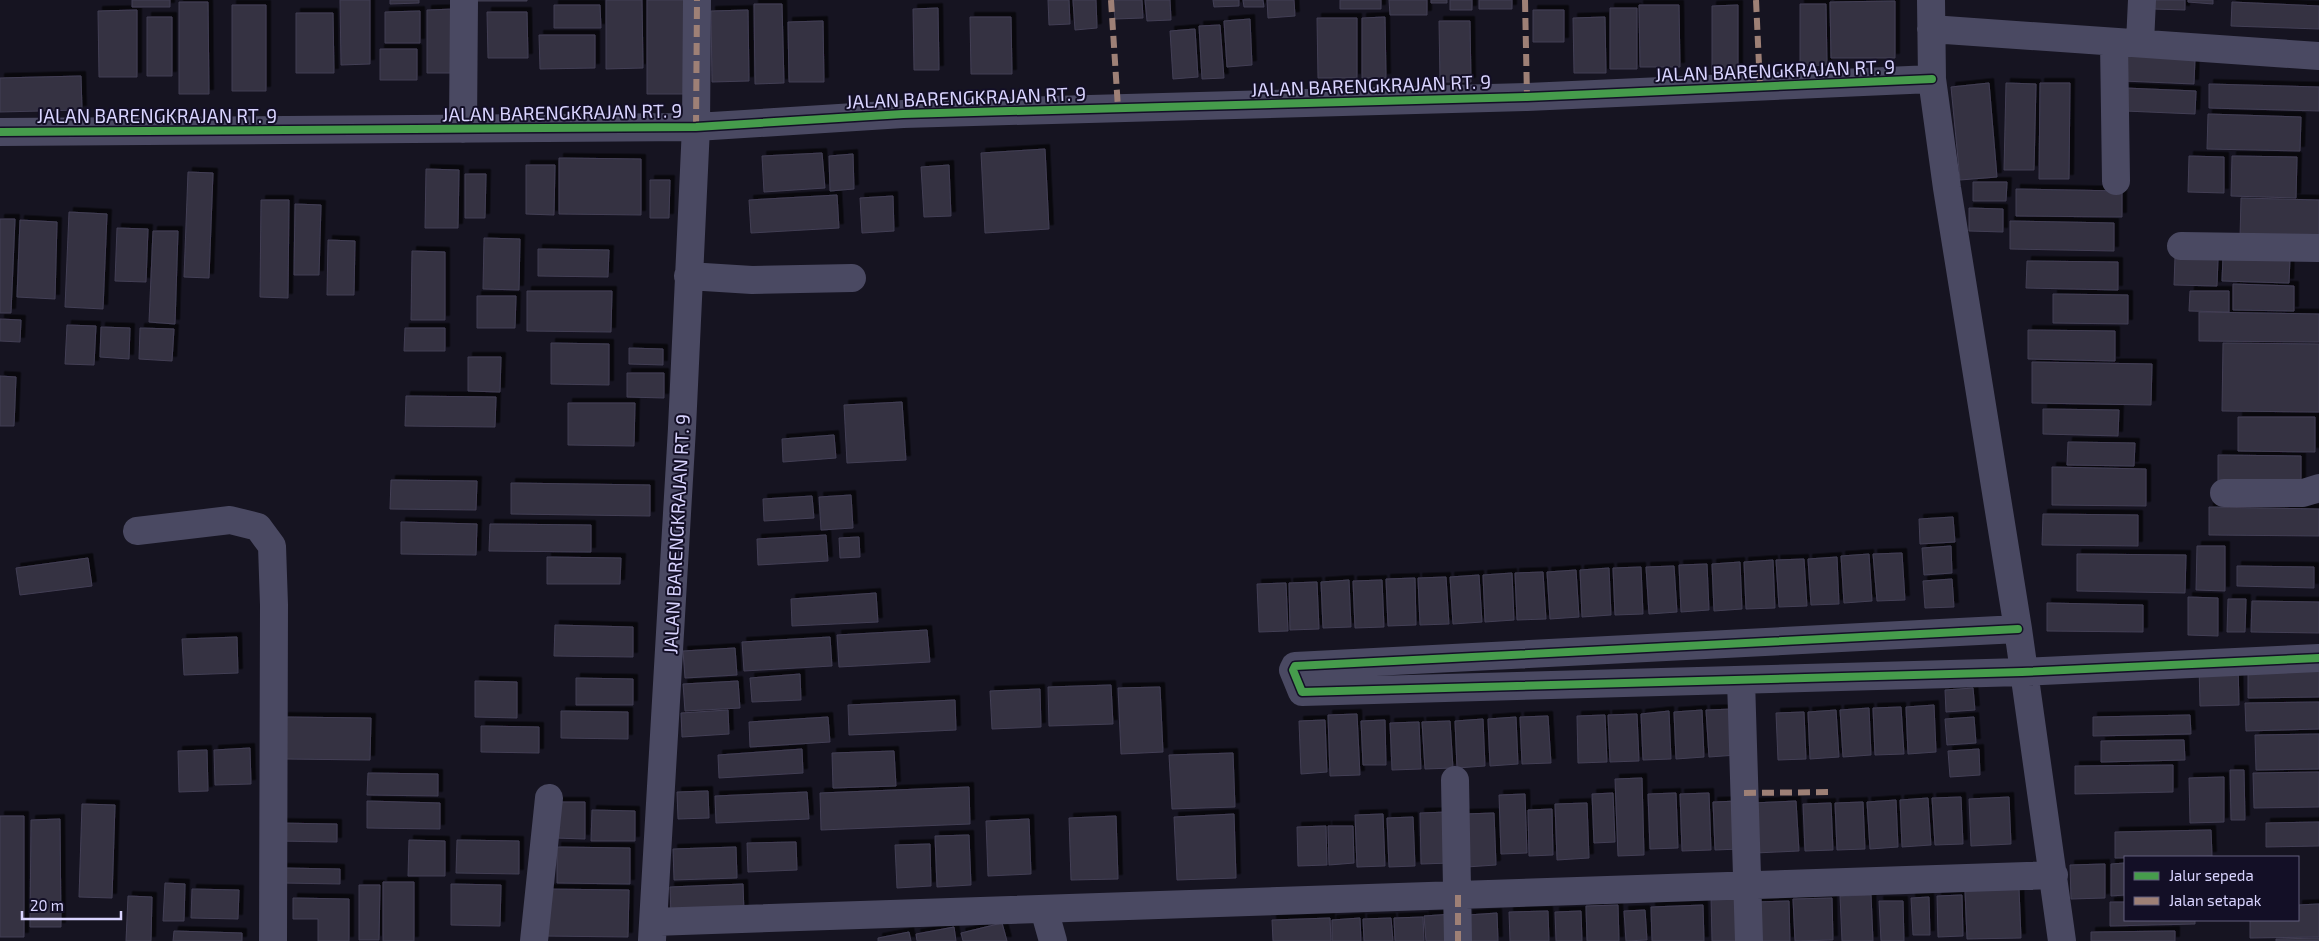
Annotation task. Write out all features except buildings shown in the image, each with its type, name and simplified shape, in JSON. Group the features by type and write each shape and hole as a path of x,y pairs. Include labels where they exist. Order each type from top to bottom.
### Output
{"street":[{"path":"463,130 464,0"},
{"name":"JALAN BARENGKRAJAN RT. 9","path":"652,932 682,438 696,127 697,0"},
{"path":"1931,0 1932,79 1988,451 2018,629 2022,672 2054,875 2062,941"},
{"path":"2116,181 2127,43 2142,0"},
{"path":"1931,29 2319,56"},
{"name":"JALAN BARENGKRAJAN RT. 9","path":"0,132 696,127 912,114 1527,97 1932,79"},
{"path":"2181,246 2319,248"},
{"path":"688,276 752,280 852,278"},
{"path":"2224,493 2303,493 2319,488"},
{"path":"137,531 230,520 258,527 272,546 274,604 273,941"},
{"path":"2018,629 1295,666 1293,670 1302,692 1650,684 2022,672 2319,658"},
{"path":"1648,648 1650,684"},
{"path":"1741,680 1749,941"},
{"path":"1455,780 1458,941"},
{"path":"534,941 548,798"},
{"path":"652,932 1044,909 2054,875"},
{"path":"1044,909 1053,941"}],"marked path":[{"path":"696,127 697,0"},
{"path":"1111,0 1118,108"},
{"path":"1525,0 1527,97"},
{"path":"1756,0 1760,87"},
{"path":"1744,793 1832,792"},
{"path":"1458,895 1458,941"}],"cycle path":[{"path":"0,132 696,127 903,114 1527,97 1932,79"},
{"path":"2018,629 1295,666 1293,670 1302,692 2022,672 2319,658"}]}
